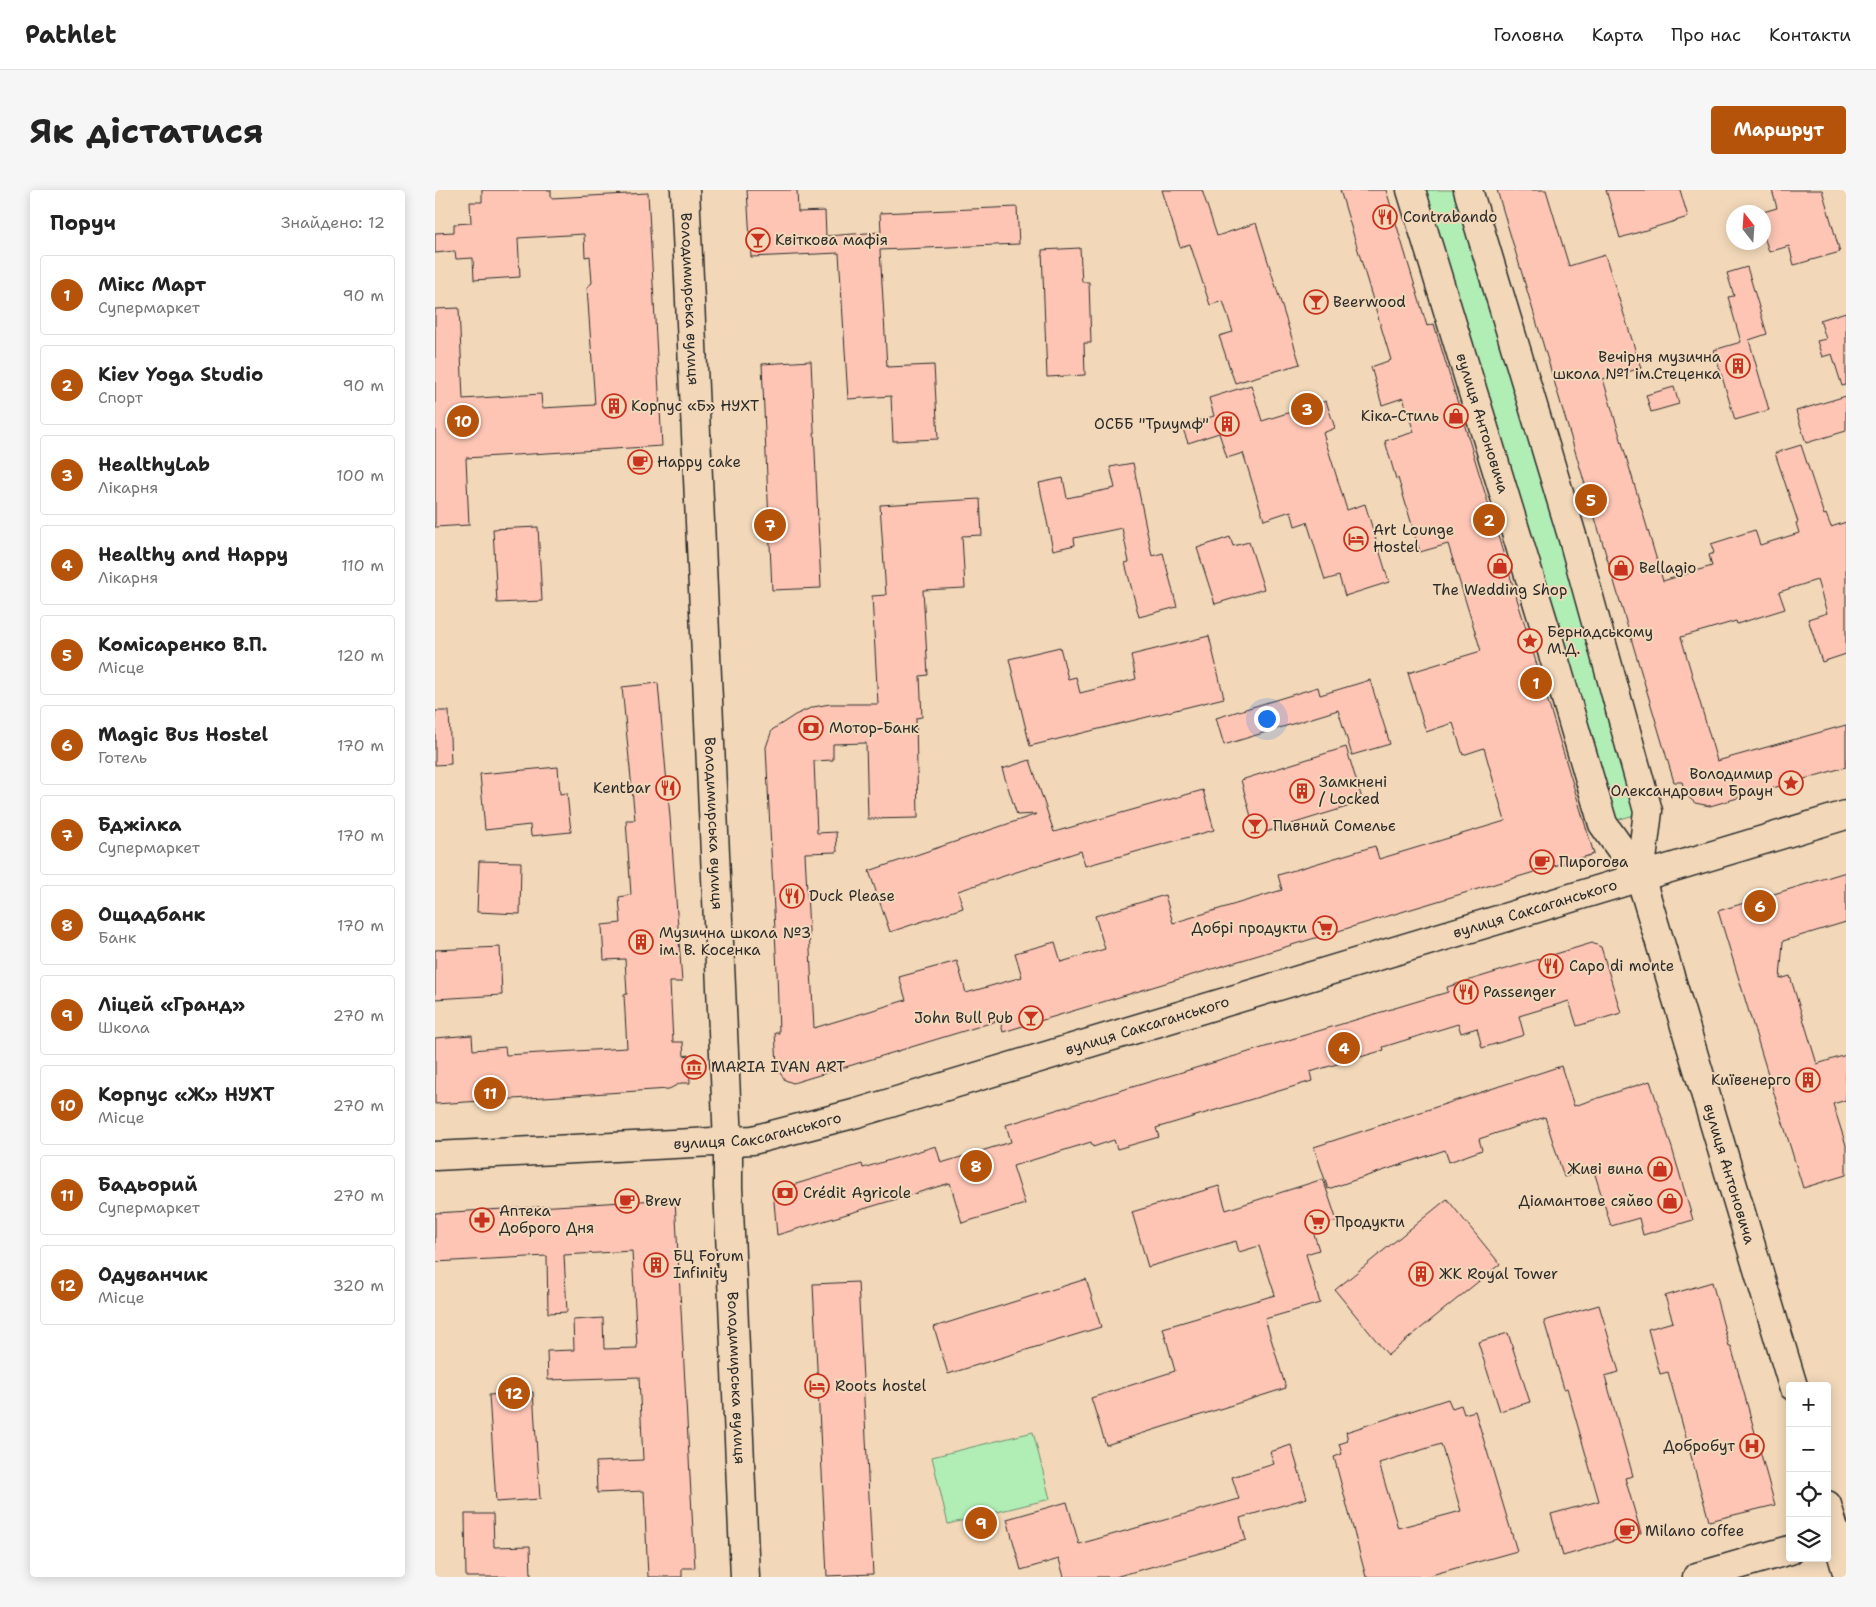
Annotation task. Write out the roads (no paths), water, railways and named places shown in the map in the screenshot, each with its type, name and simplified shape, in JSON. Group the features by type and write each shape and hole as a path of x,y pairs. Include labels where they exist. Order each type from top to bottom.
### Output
{"street":[{"name":"Володимирська вулиця","path":"685,190 728,1142 728,1187 745,1577"},
{"name":"вулиця Антоновича","path":"1411,190 1544,624 1603,824 1640,876 1792,1382"},
{"name":"вулиця Антоновича","path":"1468,190 1570,530 1648,811 1640,876"},
{"name":"вулиця Саксаганського","path":"435,1156 753,1140 857,1113 1846,815"},
{"path":"1831,1517 1846,1569"},
{"path":"1697,1577 1786,1551"}],"place":[{"name":"Contrabando","path":"1385,217"},
{"name":"Квіткова мафія","path":"758,240"},
{"name":"Beerwood","path":"1316,302"},
{"name":"Вечірня музична школа №1 ім.Стеценка","path":"1738,366"},
{"name":"Корпус «Б» НУХТ","path":"614,406"},
{"name":"HealthyLab","path":"1307,409"},
{"name":"Кіка-Стиль","path":"1456,416"},
{"name":"Корпус «Ж» НУХТ","path":"463,421"},
{"name":"ОСББ \"Триумф\"","path":"1227,424"},
{"name":"Happy cake","path":"640,462"},
{"name":"Комісаренко В.П.","path":"1591,500"},
{"name":"Kiev Yoga Studio","path":"1489,520"},
{"name":"Бджілка","path":"770,525"},
{"name":"Art Lounge Hostel","path":"1356,539"},
{"name":"The Wedding Shop","path":"1500,566"},
{"name":"Bellagio","path":"1621,568"},
{"name":"Бернадському М.Д.","path":"1530,641"},
{"name":"Мікс Март","path":"1536,683"},
{"name":"Мотор-Банк","path":"811,728"},
{"name":"Володимир Олександрович Браун","path":"1791,783"},
{"name":"Kentbar","path":"668,788"},
{"name":"Замкнені / Locked","path":"1302,791"},
{"name":"Пивний Сомельє","path":"1255,826"},
{"name":"Пирогова","path":"1542,862"},
{"name":"Duck Please","path":"792,896"},
{"name":"Magic Bus Hostel","path":"1760,906"},
{"name":"Добрі продукти","path":"1325,928"},
{"name":"Музична школа №3 ім. В. Косенка","path":"641,942"},
{"name":"Capo di monte","path":"1551,966"},
{"name":"Passenger","path":"1466,992"},
{"name":"John Bull Pub","path":"1031,1018"},
{"name":"Healthy and Happy","path":"1344,1048"},
{"name":"MARIA IVAN ART","path":"694,1067"},
{"name":"Київенерго","path":"1808,1080"},
{"name":"Бадьорий","path":"490,1093"},
{"name":"Ощадбанк","path":"976,1166"},
{"name":"Живі вина","path":"1660,1169"},
{"name":"Crédit Agricole","path":"785,1193"},
{"name":"Brew","path":"627,1201"},
{"name":"Діамантове сяйво","path":"1670,1201"},
{"name":"Аптека Доброго Дня","path":"482,1220"},
{"name":"Продукти","path":"1317,1222"},
{"name":"БЦ Forum Infinity","path":"656,1265"},
{"name":"ЖК Royal Tower","path":"1421,1274"},
{"name":"Roots hostel","path":"817,1386"},
{"name":"Одуванчик","path":"514,1393"},
{"name":"Добробут","path":"1752,1446"},
{"name":"Ліцей «Гранд»","path":"981,1523"},
{"name":"Milano coffee","path":"1627,1531"}]}
